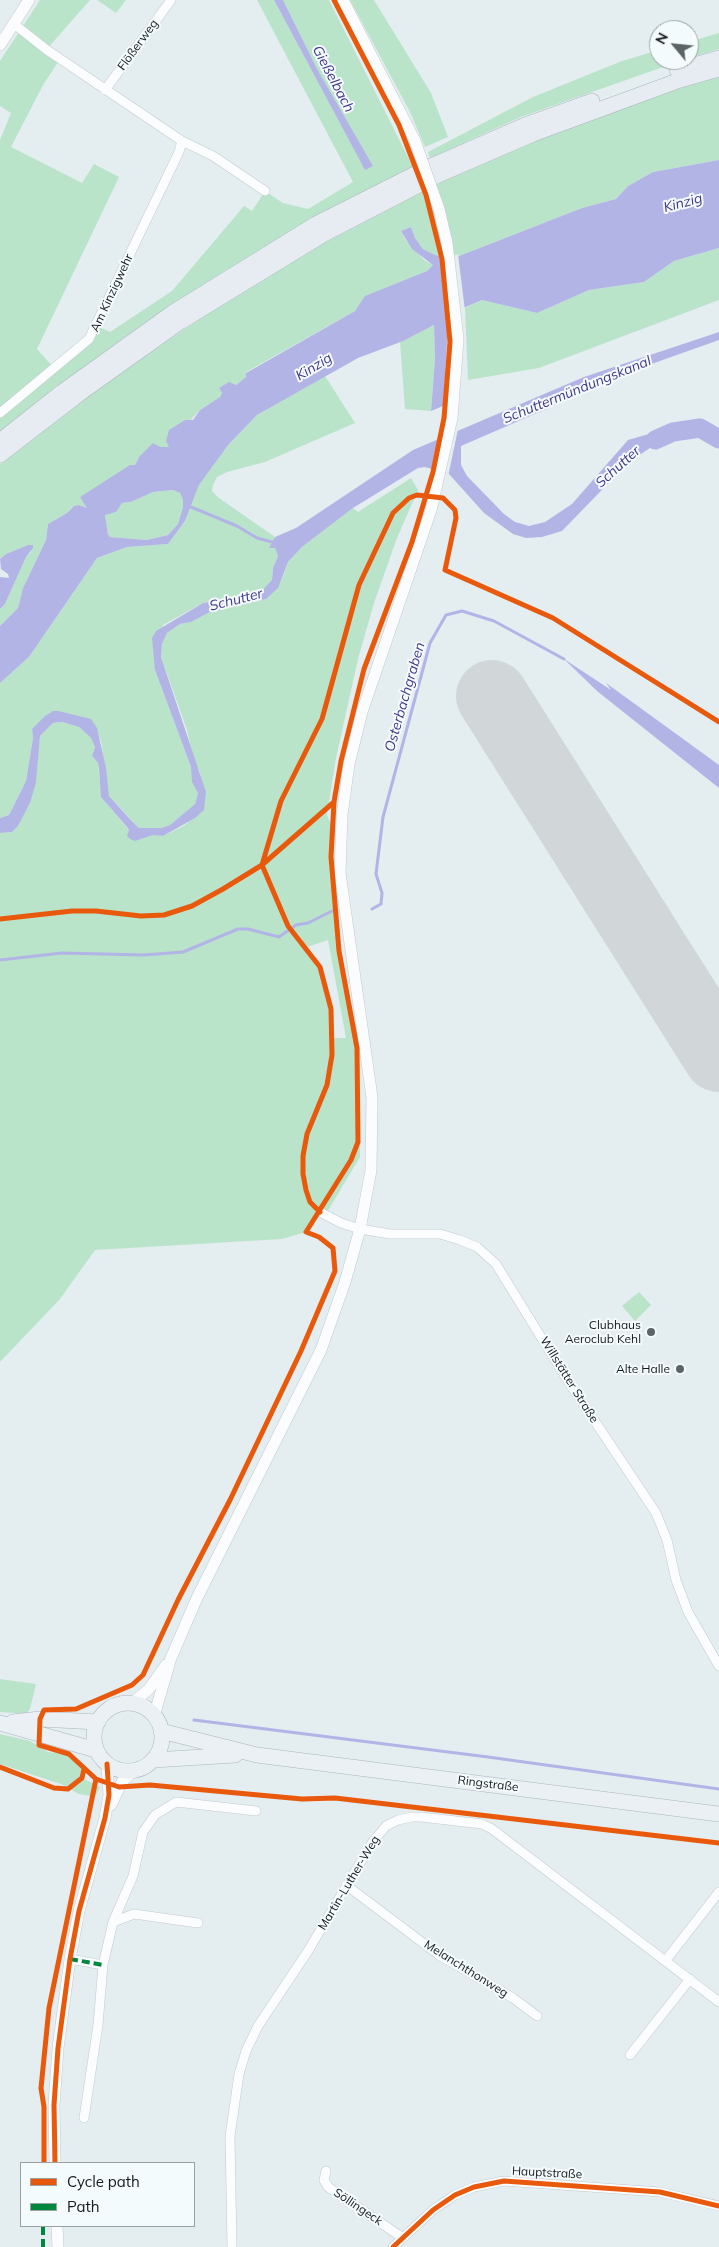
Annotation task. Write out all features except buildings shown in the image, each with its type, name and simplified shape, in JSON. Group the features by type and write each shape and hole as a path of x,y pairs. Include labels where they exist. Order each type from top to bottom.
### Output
{"highway":[{"path":"0,441 70,386 172,313 316,224 431,166 525,125 675,71 719,58"},
{"path":"0,455 79,394 180,322 324,234 438,175 532,134 680,80 719,69"}],"main road":[{"path":"123,1704 132,1704 148,1710 154,1716 161,1731 160,1746 153,1760 133,1771 115,1768 107,1764 96,1750 94,1741 98,1722 108,1710 123,1704"},
{"path":"3,1723 40,1719 98,1722"},
{"path":"3,1723 96,1750"},
{"name":"Ringstraße","path":"161,1731 257,1755 719,1814"},
{"name":"Ringstraße","path":"153,1760 257,1755"}],"street":[{"path":"0,45 29,0"},
{"name":"Flößerweg","path":"105,90 171,0"},
{"path":"154,1716 171,1658 197,1598 322,1350 345,1282 360,1229 371,1170 372,1097 340,873 342,815 349,764 362,712 431,510 452,418 458,339 447,243 439,209 415,141 343,0"},
{"path":"14,24 105,90 182,140 213,156 265,192"},
{"name":"Am Kinzigwehr","path":"0,413 89,340 179,152 182,140"},
{"name":"Willstätter Straße","path":"320,1212 341,1223 360,1229 390,1234 440,1234 477,1247 496,1264 568,1381 656,1513 667,1540 676,1580 688,1612 719,1666"},
{"path":"132,1704 149,1689 171,1658"},
{"path":"56,2162 54,2105 58,2048 70,1959 79,1911 105,1818 109,1788 107,1764"},
{"path":"105,1818 122,1782 133,1771"},
{"path":"84,2118 98,2025 103,1965 113,1922 133,1876 143,1832 155,1815 176,1802 256,1811"},
{"name":"Martin-Luther-Weg","path":"232,2247 230,2136 239,2074 246,2051 258,2026 308,1951 346,1885 386,1826 398,1820 411,1817 482,1824 505,1837 719,2002"},
{"name":"Melanchthonweg","path":"346,1885 439,1955 513,1998 537,2016"},
{"path":"666,1960 719,1892"},
{"path":"113,1922 134,1914 198,1923"},
{"path":"70,1959 103,1965"},
{"path":"630,2055 690,1979"},
{"name":"Söllingeck","path":"326,2171 324,2180 328,2187 403,2238"},
{"name":"Hauptstraße","path":"393,2247 432,2210 455,2195 474,2187 504,2181 660,2192 719,2206"},
{"path":"57,2227 58,2247"}],"green space":[{"path":"40,0 90,0 47,49 60,59 43,85 11,147 82,183 94,164 119,177 37,349 54,368 97,326 110,332 172,291 244,206 252,211 265,191 283,203 308,209 353,182 257,0 274,0 365,169 283,0 329,0 413,167 325,213 223,272 126,336 0,432 0,140 11,113 0,106 0,61"},
{"path":"97,0 126,0 116,13"},
{"path":"350,0 374,0 431,93 448,137 425,147 410,112"},
{"path":"719,33 719,49 699,55 699,39"},
{"path":"649,53 649,70 655,70 521,117 430,158 428,152 533,97 622,61"},
{"path":"719,77 719,160 653,172 628,186 616,199 582,208 454,258 435,255 423,249 415,238 411,227 401,231 405,239 424,260 433,265 427,271 366,296 355,311 246,372 246,377 236,385 219,388 222,393 220,397 200,410 169,443 169,447 160,447 139,457 135,465 80,497 88,506 87,508 79,505 74,506 67,513 48,524 46,540 23,588 18,608 0,626 0,609 5,604 26,557 31,552 28,545 6,554 0,559 0,464 82,399 251,284 332,238 441,181 536,140 680,88"},
{"path":"719,248 719,300 539,368 468,380 465,308 482,300 537,313 589,290 644,282 674,261"},
{"path":"434,325 435,359 431,411 405,409 400,342"},
{"path":"325,376 355,423 265,462 227,472 217,477 213,485 212,491 219,498 275,537 270,548 275,548 278,556 273,568 272,580 266,589 260,593 203,603 163,625 155,670 191,767 198,793 195,804 170,825 161,828 139,828 109,796 101,741 91,720 53,711 32,729 33,738 26,781 9,815 0,818 0,683 29,657 97,558 127,547 168,544 185,521 199,485 229,444 257,415"},
{"path":"411,478 418,490 397,538 374,603 358,659 336,758 327,815 332,827 331,857 339,951 357,1048 360,1157 326,1214 320,1212 306,1232 282,1239 95,1250 60,1299 0,1362 0,833 12,832 16,828 30,803 40,736 53,723 62,722 79,727 91,738 95,747 92,756 98,763 100,782 107,804 129,830 163,836 185,825 204,809 200,772 194,761 187,730 161,657 162,644 167,633 180,624 191,622 210,612 266,599 282,579 288,562 302,547 353,508 358,512","holes":["328,940 346,1038 332,1038 331,1009 320,967 304,948"]},
{"path":"173,490 180,493 183,507 178,524 168,535 147,540 110,537 105,514 116,512 121,503 131,502 153,492"},
{"path":"639,1292 651,1305 635,1321 622,1306"},
{"path":"0,1679 36,1684 30,1709 26,1714 0,1712"},
{"path":"0,1734 30,1741 48,1752 69,1754 84,1769 82,1778 100,1787 95,1797 79,1794 61,1784 0,1764"}],"water":[{"path":"274,0 283,0 317,69 373,166 365,170"},
{"name":"Kinzig","path":"719,160 719,248 674,261 644,282 589,290 537,313 482,300 447,315 447,369 443,406 431,411 435,359 434,325 403,341 358,358 257,415 229,444 199,485 185,521 168,544 127,547 97,558 29,657 0,683 0,626 18,608 23,588 46,540 48,524 67,513 74,506 79,505 87,508 80,497 130,465 135,465 139,457 153,443 160,447 169,447 166,441 169,430 185,420 193,420 200,410 220,397 222,393 219,388 229,382 236,385 246,377 246,373 355,311 365,296 427,271 433,265 412,249 401,231 411,227 415,238 423,249 435,255 454,258 582,208 616,199 628,186 653,172","holes":["173,490 180,493 183,507 178,524 168,535 147,540 110,537 108,534 105,515 116,512 122,503 131,502 153,492"]},
{"name":"Schuttermündungskanal","path":"719,332 719,340 643,367 461,446 461,465 467,476 504,514 515,522 529,526 545,522 572,504 628,440 677,426 679,431 677,439 653,446 629,462 562,531 542,537 526,538 513,534 484,513 449,474 425,467 418,468 353,508 302,547 288,562 278,588 266,599 210,612 191,622 180,624 167,633 162,644 161,657 206,792 204,810 195,818 163,836 153,835 135,841 130,839 127,836 129,830 127,827 101,797 98,763 92,756 95,747 91,738 79,727 62,722 53,723 40,736 36,782 30,803 18,826 12,832 0,833 0,818 9,815 26,781 33,738 32,729 53,711 91,719 97,728 106,768 109,796 139,828 161,828 170,825 195,804 198,793 192,782 191,767 155,670 152,638 156,631 203,603 260,593 272,580 273,568 278,556 275,548 269,548 275,537 296,528 413,450 584,377"},
{"path":"28,545 33,545 33,548 26,557 5,604 0,609 0,577 9,578 8,574 1,569 0,559 6,554"},
{"path":"564,659 611,690 606,683 719,765 719,788 597,691"}],"pier":[{"path":"440,253 453,256 458,254 465,311 449,317 449,369 446,406 443,408 448,328"},
{"path":"458,429 448,477 431,471 439,437"}],"waterway":[{"name":"Schutter","path":"655,440 673,432 700,428 719,439"},
{"path":"191,507 237,526 257,538 276,543"},
{"name":"Osterbachgraben","path":"372,909 381,904 382,893 376,874 383,817 430,643 446,615 462,611 494,621 564,659"},
{"path":"0,960 62,953 144,955 183,952 238,929 248,929 279,937 296,925 308,923 332,911"},
{"path":"194,1720 488,1757 719,1789"}],"runway":[{"path":"492,696 719,1056"}],"marked path":[{"path":"70,1959 103,1965"},
{"path":"43,2227 43,2247"}],"cycle path":[{"path":"334,0 399,125 426,195 442,259 450,342 444,418 433,472 412,542 364,669 341,761 334,802 331,857 339,951 357,1048 358,1142 351,1160 306,1232 319,1237 333,1248 335,1271 301,1351 143,1675 132,1685 76,1709 44,1710 40,1719 39,1745 69,1754 96,1779 119,1787 150,1785 302,1799 335,1798 719,1843"},
{"path":"320,1212 310,1202 306,1190 303,1174 303,1156 307,1134 327,1085 332,1055 331,1009 320,967 288,926 262,865 281,801 322,719 359,585 393,513 409,498 417,495 443,498 455,510 456,518 445,570 553,618 719,722"},
{"path":"0,919 72,911 96,911 141,916 164,915 192,906 262,865 334,802"},
{"path":"55,2162 54,2105 58,2048 70,1959 79,1911 105,1818 109,1795 107,1764"},
{"path":"0,1767 54,1788 68,1789 82,1778 84,1769"},
{"path":"44,2162 44,2107 41,2088 49,2008 96,1779"},
{"path":"393,2247 433,2210 455,2195 474,2187 504,2181 660,2192 719,2206"}],"place":[{"name":"Clubhaus Aeroclub Kehl","path":"651,1332"},
{"name":"Alte Halle","path":"680,1369"}],"water label":[{"name":"Gießelbach","path":"333,79"}]}
